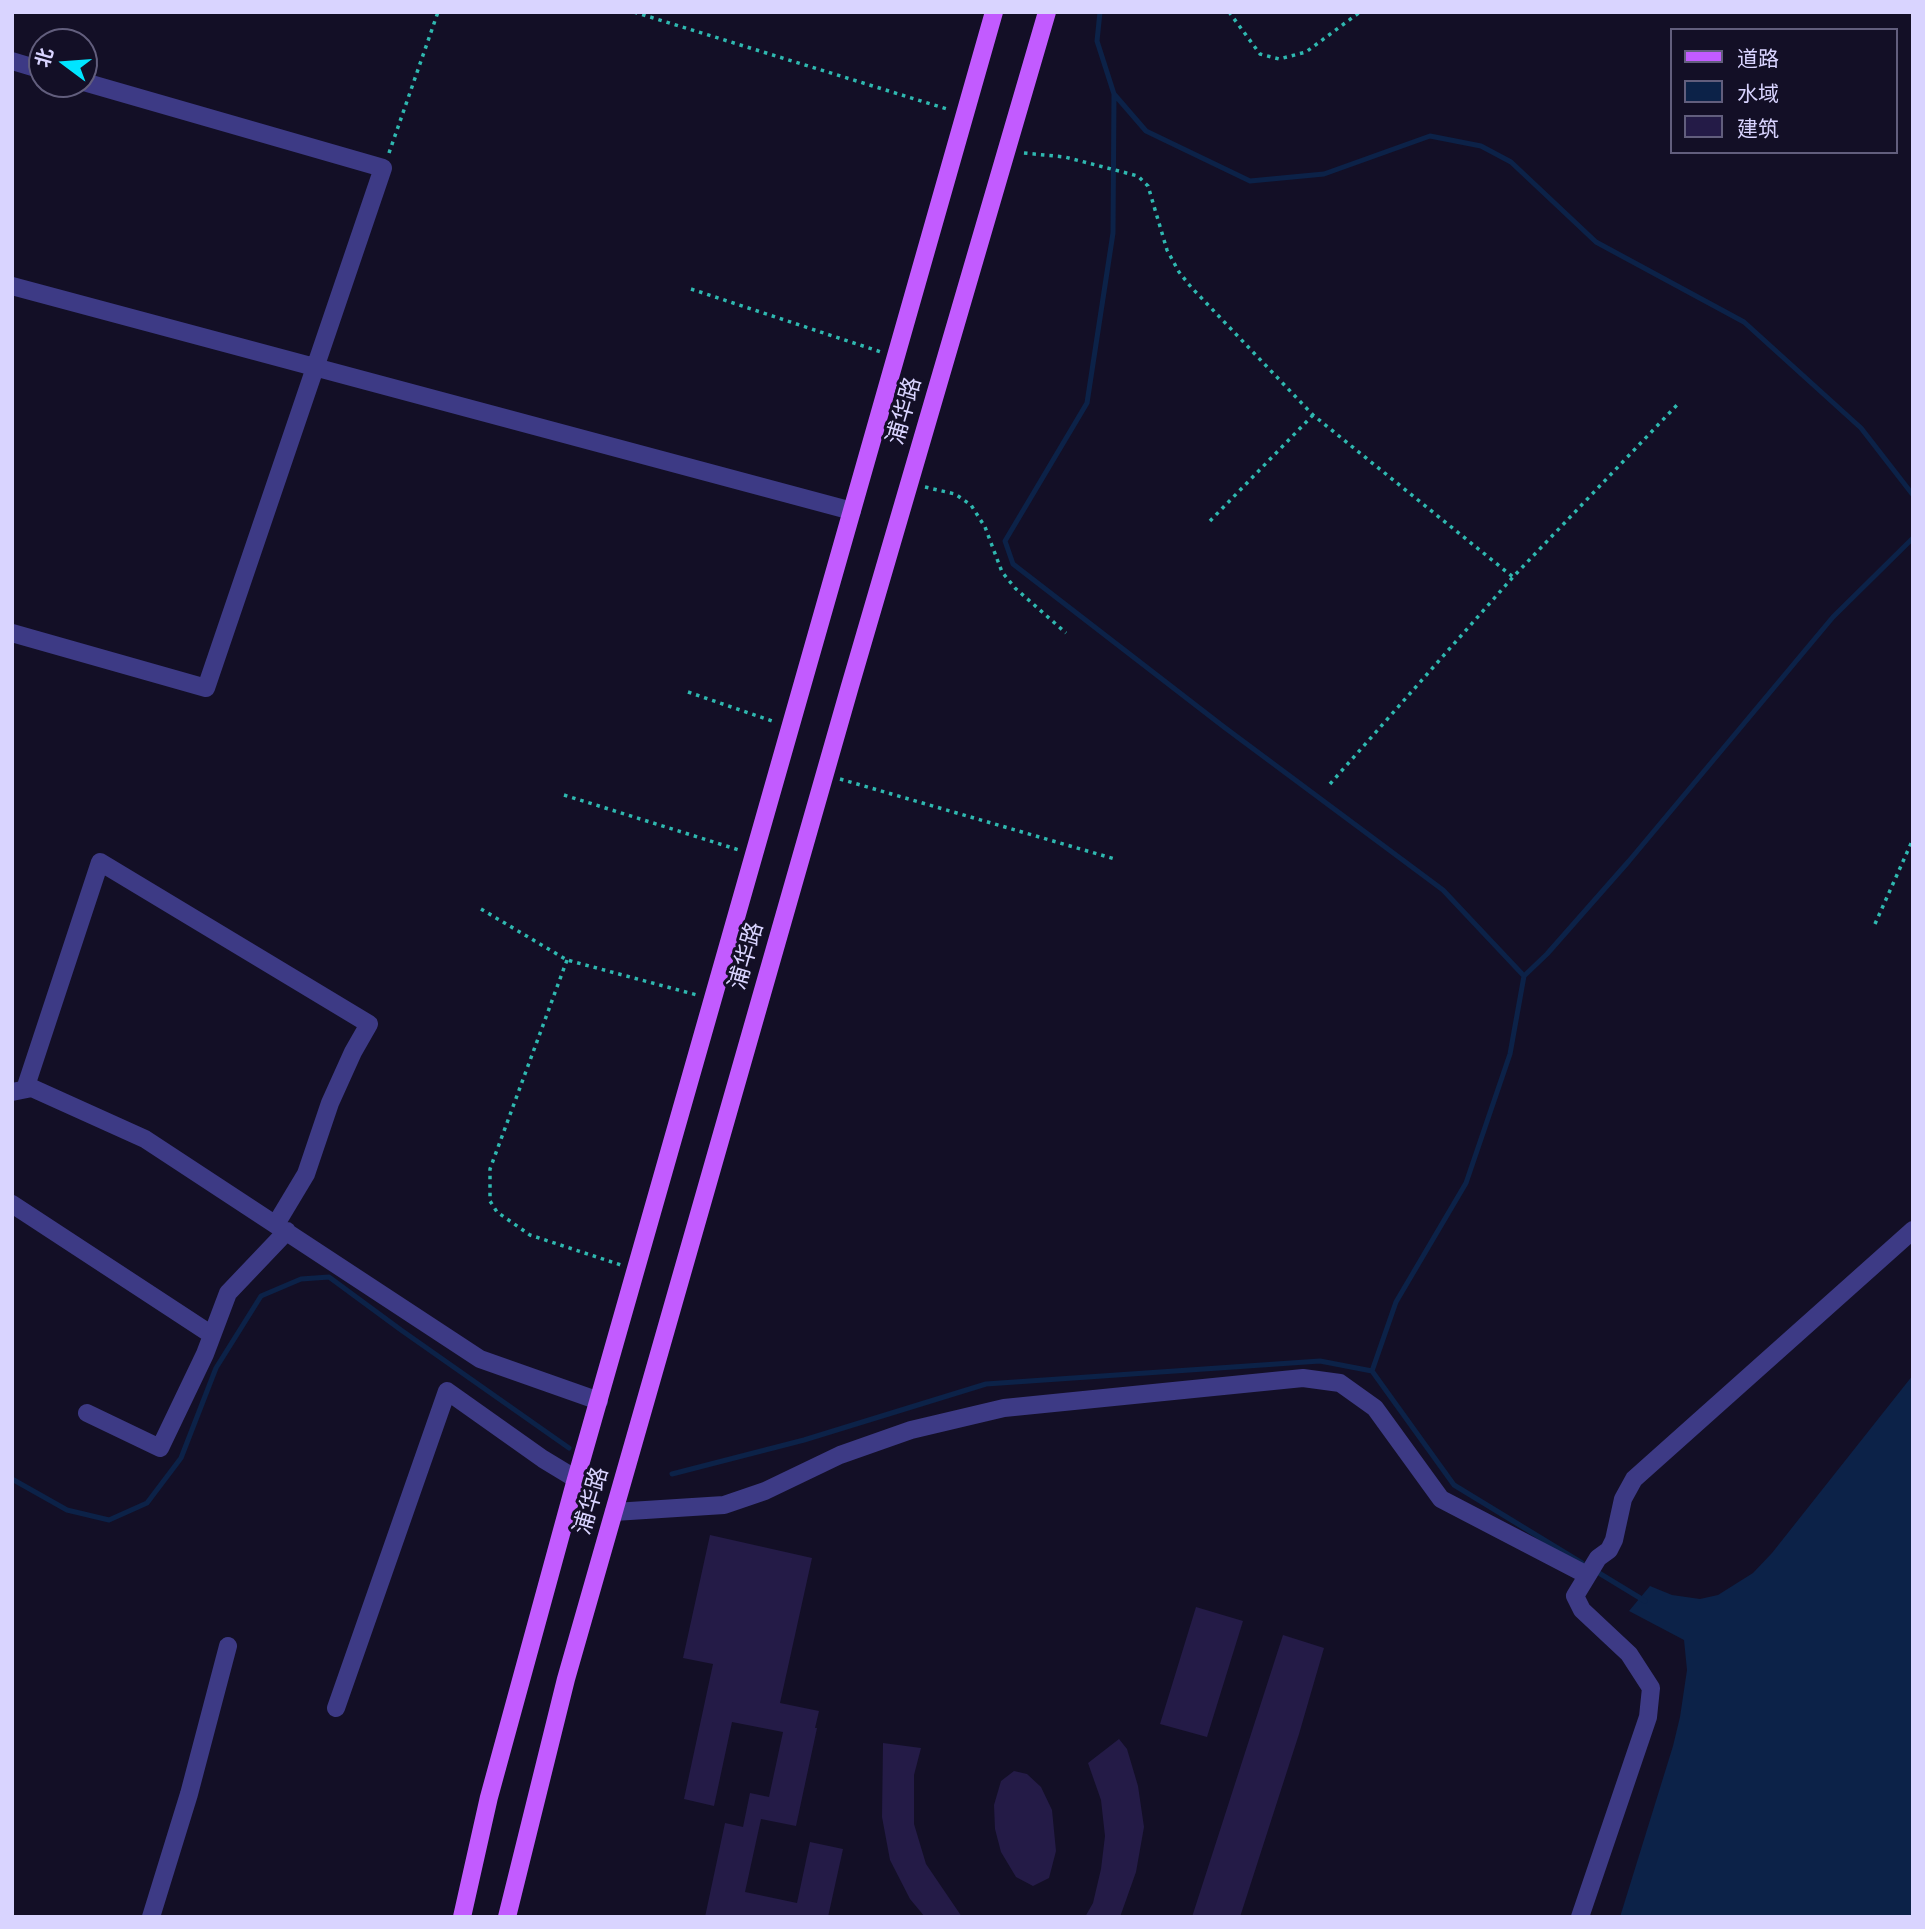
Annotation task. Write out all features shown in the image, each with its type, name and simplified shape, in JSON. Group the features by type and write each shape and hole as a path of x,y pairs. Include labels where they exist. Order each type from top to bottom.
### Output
{"main road":[{"name":"浦华路","path":"462,1917 489,1797 578,1472 994,12"},
{"name":"浦华路","path":"507,1917 566,1679 1046,12"}],"street":[{"path":"12,633 206,688 383,169 98,86"},
{"path":"12,286 852,511"},
{"path":"87,1413 160,1448 212,1335 228,1293 282,1227 306,1174 330,1103 369,1024 100,862 19,1090 32,1088 145,1139 282,1227 480,1359 599,1401"},
{"path":"12,1204 212,1335"},
{"path":"1580,1917 1648,1717 1651,1688 1629,1654 1582,1610 1575,1596 1598,1558 1609,1550 1614,1540 1623,1499 1634,1479 1913,1230"},
{"path":"614,1512 724,1505 765,1491 840,1455 911,1430 1003,1408 1303,1378 1340,1383 1375,1408 1441,1499 1587,1575"},
{"path":"336,1708 447,1391 543,1459 578,1472"},
{"path":"151,1917 189,1794 228,1646"}],"path":[{"path":"383,169 439,12"},
{"path":"634,12 966,114"},
{"path":"1229,12 1260,54 1279,60 1306,52 1360,12"},
{"path":"1006,151 1065,157 1138,176 1148,186 1167,250 1179,272 1313,415 1513,577"},
{"path":"691,289 897,357"},
{"path":"1330,784 1513,577 1677,405"},
{"path":"1210,521 1313,415"},
{"path":"909,483 955,494 971,505 985,527 1002,572 1014,587 1066,633"},
{"path":"688,692 791,727"},
{"path":"825,774 1115,859"},
{"path":"564,796 754,855"},
{"path":"1875,924 1913,839"},
{"path":"481,909 568,960 713,999"},
{"path":"568,960 490,1169 490,1201 497,1212 530,1235 636,1270"}],"water":[{"path":"1913,1375 1913,1917 1620,1917 1673,1746 1687,1670 1684,1640 1629,1611 1650,1586 1672,1595 1700,1599 1718,1595 1753,1573 1772,1553"}],"building":[{"path":"710,1535 812,1558 780,1703 819,1711 817,1728 796,1826 761,1819 745,1892 797,1903 810,1842 843,1849 828,1917 705,1917 725,1823 743,1827 750,1793 769,1797 783,1732 732,1722 714,1806 684,1799 713,1664 683,1658"},
{"path":"1196,1607 1243,1621 1207,1737 1160,1724"},
{"path":"1283,1635 1324,1648 1240,1917 1192,1917"},
{"path":"1119,1739 1127,1749 1138,1786 1144,1827 1136,1872 1120,1917 1085,1917 1093,1903 1105,1836 1101,1800 1088,1763"},
{"path":"883,1743 921,1748 914,1775 914,1824 926,1864 962,1917 925,1917 910,1899 890,1860 882,1817"},
{"path":"1014,1771 1027,1774 1041,1787 1052,1810 1056,1851 1049,1878 1033,1886 1016,1877 1001,1852 995,1829 994,1805 1001,1781"}],"waterway":[{"path":"1100,12 1097,41 1114,94 1146,131 1250,181 1324,174 1430,136 1481,146 1511,162 1596,242 1744,322 1861,428 1913,495"},
{"path":"1114,94 1113,233 1087,403 1005,541 1013,564 1224,727 1443,890 1524,976 1510,1054 1466,1183 1396,1302 1372,1371"},
{"path":"1524,976 1547,954 1629,861 1833,617 1913,538"},
{"path":"12,1479 67,1510 109,1520 147,1503 181,1458 216,1368 261,1296 301,1279 329,1277 569,1448"},
{"path":"672,1474 804,1440 986,1384 1320,1361 1372,1371 1454,1485 1582,1563"},
{"path":"1594,1570 1645,1601"}]}
